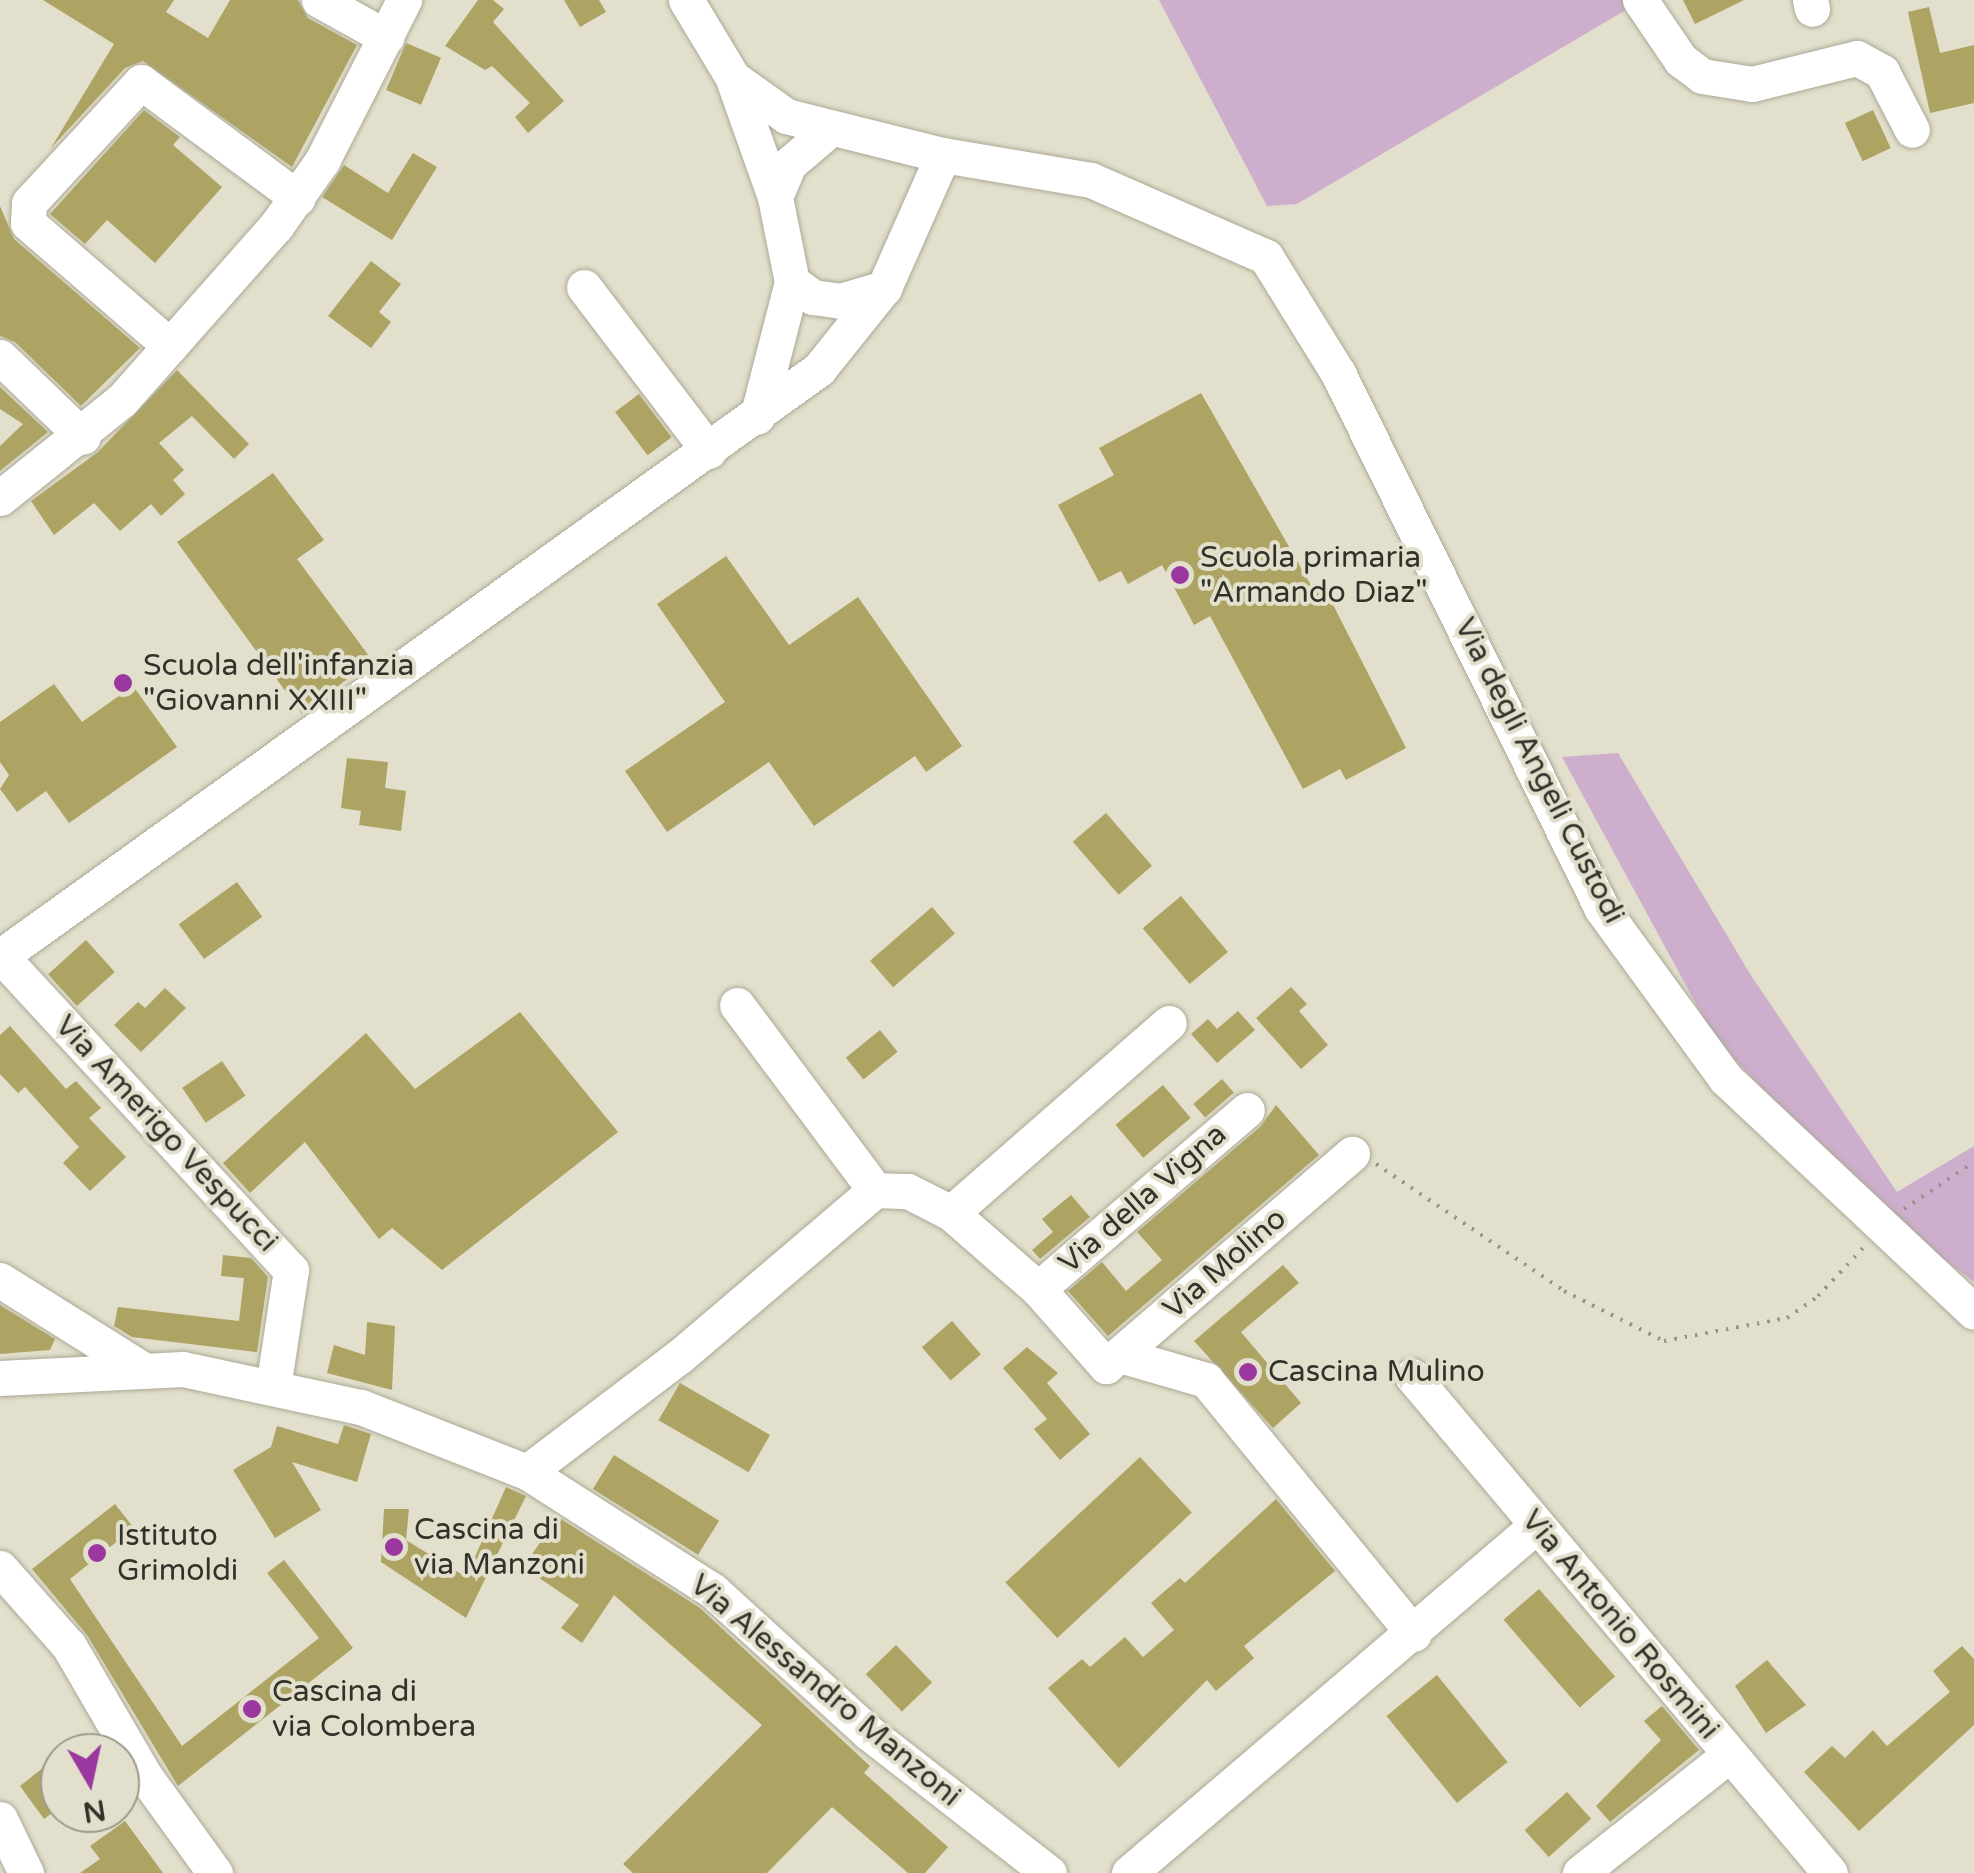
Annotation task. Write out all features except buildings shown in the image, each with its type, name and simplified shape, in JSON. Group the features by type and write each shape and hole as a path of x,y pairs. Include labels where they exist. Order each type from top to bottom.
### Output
{"street":[{"path":"319,0 386,37"},
{"path":"0,498 84,437 170,346 298,198 404,0"},
{"name":"Via degli Angeli Custodi","path":"686,0 732,78 786,116 943,155 1091,180 1266,257 1338,372 1602,908 1726,1080 1974,1312"},
{"path":"1640,0 1681,60 1721,83 1752,84 1837,60 1866,61 1888,80 1912,130"},
{"path":"732,78 775,197 792,282 757,417"},
{"path":"170,346 28,224 29,204 141,82 298,198"},
{"path":"775,197 789,164 830,130"},
{"path":"0,956 820,369 884,288 943,155"},
{"path":"792,282 813,296 840,301 884,288"},
{"path":"584,287 709,452"},
{"path":"0,358 84,437"},
{"name":"Via Amerigo Vespucci","path":"0,956 291,1270 273,1388"},
{"path":"737,1005 875,1190"},
{"path":"951,1213 1169,1023"},
{"name":"Via della Vigna","path":"1038,1290 1247,1110"},
{"name":"Via Molino","path":"1120,1355 1352,1154"},
{"path":"527,1472 680,1356 875,1190 908,1192 951,1213 1038,1290 1106,1366 1120,1355 1206,1380 1414,1634"},
{"path":"0,1280 145,1371"},
{"name":"Via Alessandro Manzoni","path":"0,1378 183,1369 361,1407 527,1472 713,1591 869,1733 1049,1873"},
{"name":"Via Antonio Rosmini","path":"1412,1376 1830,1873"},
{"path":"1129,1873 1537,1526"},
{"path":"0,1568 69,1646 144,1775 213,1870"},
{"path":"1580,1873 1729,1755"},
{"path":"0,1819 26,1873"}],"path":[{"path":"1352,1154 1384,1166 1564,1291 1664,1341 1787,1318 1818,1296 1883,1226 1974,1162"}],"shaded area":[{"path":"1159,0 1627,0 1631,7 1297,204 1267,206"},
{"path":"1618,753 1750,974 1897,1192 1974,1146 1974,1282 1881,1212 1715,1039 1562,757"}],"place":[{"name":"Scuola primaria \"Armando Diaz\"","path":"1180,575"},
{"name":"Scuola dell'infanzia \"Giovanni XXIII\"","path":"123,683"},
{"name":"Cascina Mulino","path":"1248,1372"},
{"name":"Cascina di via Manzoni","path":"394,1547"},
{"name":"Istituto Grimoldi","path":"97,1553"},
{"name":"Cascina di via Colombera","path":"252,1709"}]}
